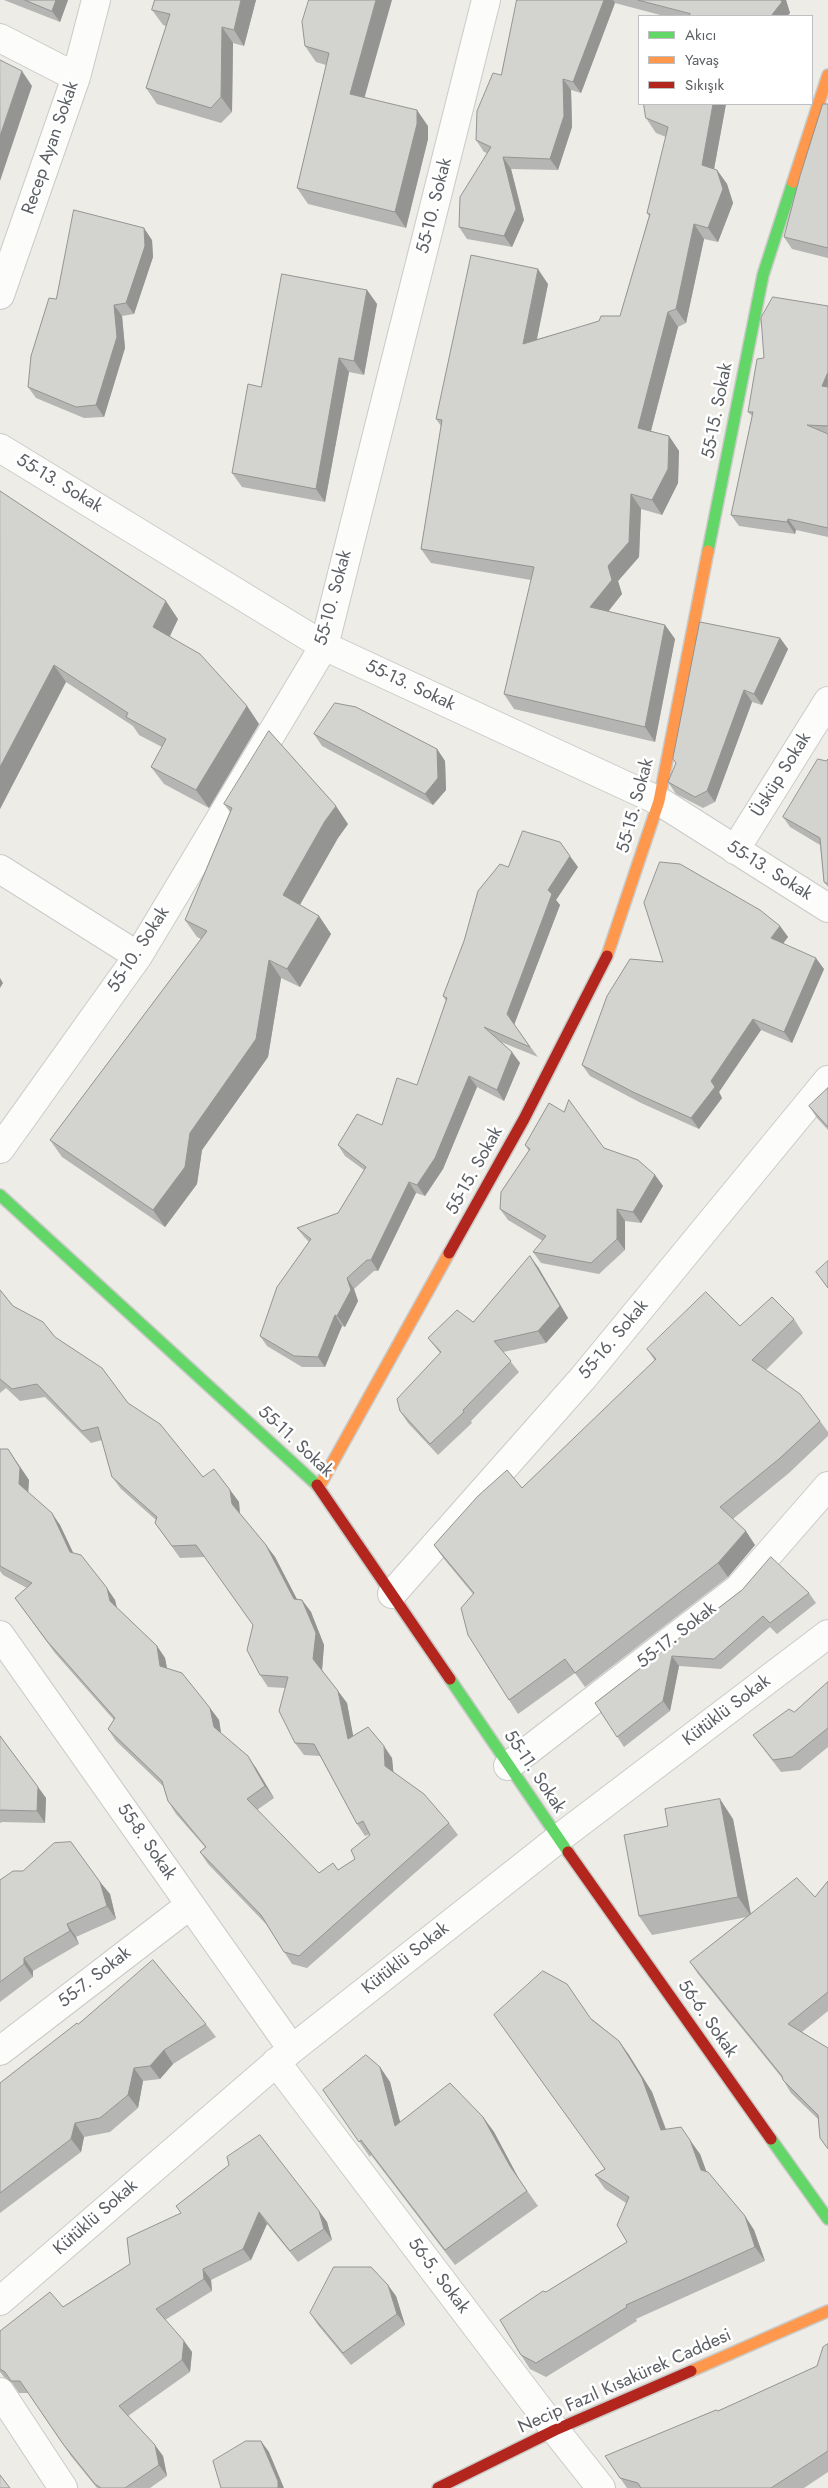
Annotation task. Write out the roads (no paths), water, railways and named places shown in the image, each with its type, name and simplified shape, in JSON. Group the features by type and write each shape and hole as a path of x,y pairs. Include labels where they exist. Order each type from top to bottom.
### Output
{"street":[{"name":"Recep Ayan Sokak","path":"0,295 76,77 96,0"},
{"name":"55-10. Sokak","path":"0,1149 138,956 324,646 486,0"},
{"path":"0,38 76,77"},
{"name":"55-15. Sokak","path":"319,1487 524,1119 611,947 659,801 763,275 828,75"},
{"name":"55-13. Sokak","path":"0,448 324,646 659,801 828,908"},
{"name":"Üsküp Sokak","path":"735,850 828,700"},
{"path":"0,870 138,956"},
{"name":"55-16. Sokak","path":"392,1594 582,1378 828,1080"},
{"name":"55-11. Sokak","path":"0,1195 319,1487 558,1839"},
{"name":"55-17. Sokak","path":"508,1766 739,1588 828,1486"},
{"name":"Kütüklü Sokak","path":"0,2302 284,2055 558,1839 828,1634"},
{"name":"55-8. Sokak","path":"3,1646 190,1905 284,2055"},
{"name":"56-6. Sokak","path":"558,1839 828,2219"},
{"name":"55-7. Sokak","path":"0,2052 190,1905"},
{"name":"56-5. Sokak","path":"284,2055 555,2430 601,2488"},
{"name":"Necip Fazıl Kısakürek Caddesi","path":"438,2488 555,2430 828,2311"},
{"path":"0,2392 63,2488"}]}
